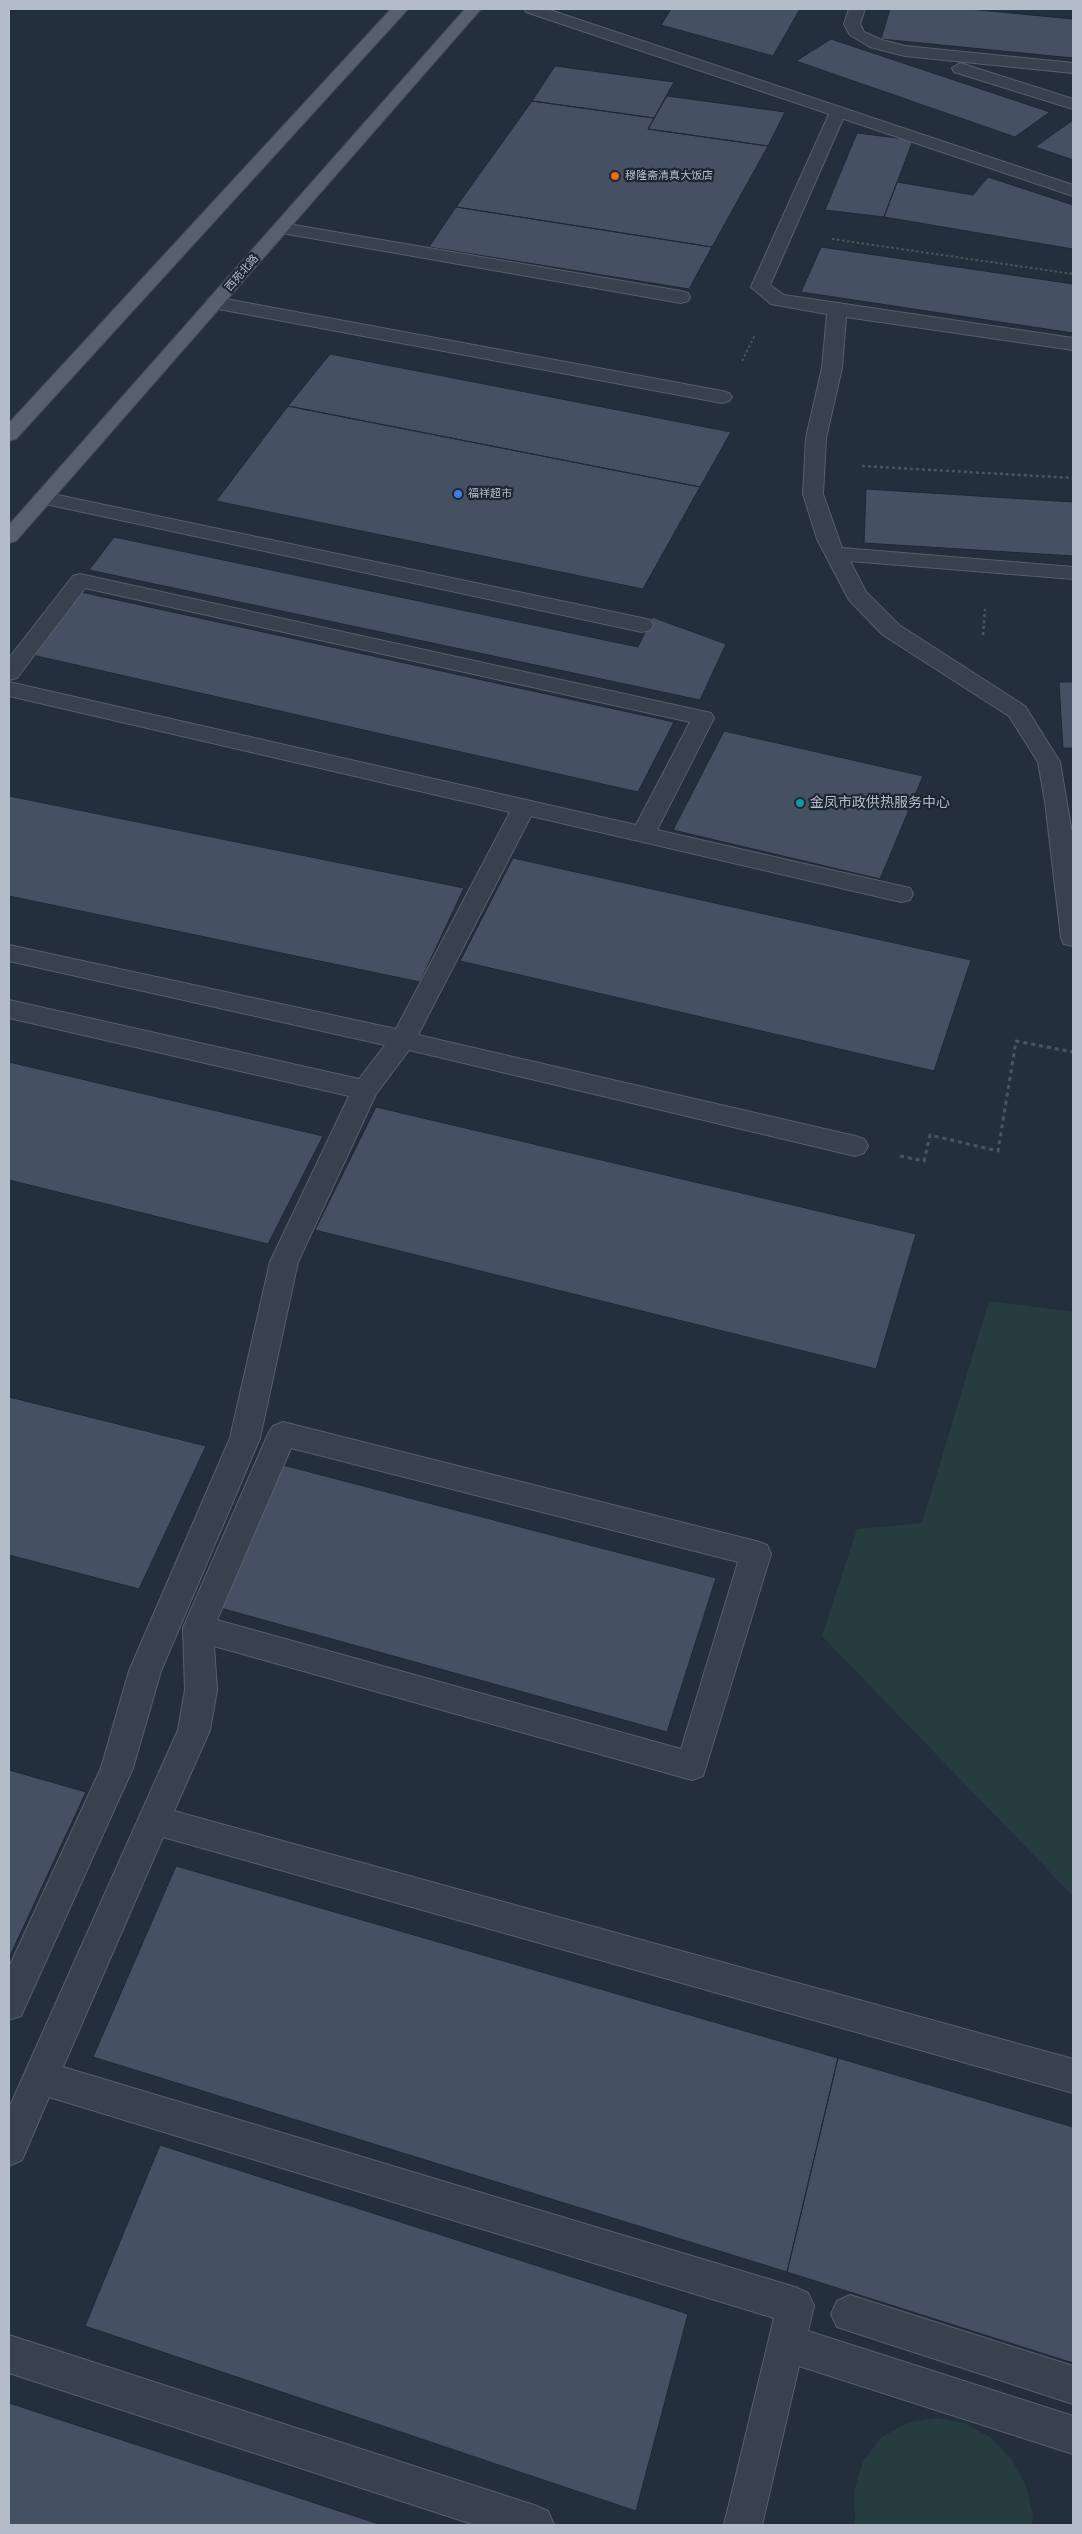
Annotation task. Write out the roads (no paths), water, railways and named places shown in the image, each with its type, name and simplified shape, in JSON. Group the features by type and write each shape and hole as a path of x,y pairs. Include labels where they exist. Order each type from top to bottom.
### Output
{"main road":[{"path":"9,435 400,9"},
{"name":"西苑北路","path":"9,537 473,9"}],"street":[{"path":"532,9 1073,191"},
{"path":"857,9 852,24 858,35 876,44 905,51 1073,104"},
{"path":"905,51 1073,68"},
{"path":"838,112 760,286 778,300 1073,344"},
{"path":"282,228 681,297"},
{"path":"215,303 722,397"},
{"path":"838,310 832,368 816,438 813,494 827,538 857,596 891,630 1017,711 1049,762 1057,801 1073,938"},
{"path":"43,498 642,625"},
{"path":"835,554 1073,573"},
{"path":"9,672 80,580 703,718 643,834"},
{"path":"9,689 901,894"},
{"path":"1049,762 1073,763"},
{"path":"9,2004 117,1768 145,1670 245,1438 284,1262 365,1090 403,1040 524,807"},
{"path":"9,953 403,1040 855,1146"},
{"path":"9,1009 365,1090"},
{"path":"9,2148 194,1730 201,1690 198,1628 283,1434 756,1554 692,1766 198,1628"},
{"path":"154,1820 1073,2076"},
{"path":"40,2078 794,2306 742,2525"},
{"path":"850,2314 1073,2385"},
{"path":"786,2343 1073,2435"},
{"path":"9,2354 534,2525"}],"place":[{"name":"穆隆斋清真大饭店","path":"615,176"},
{"name":"福祥超市","path":"458,494"},
{"name":"金凤市政供热服务中心","path":"800,803"}]}
